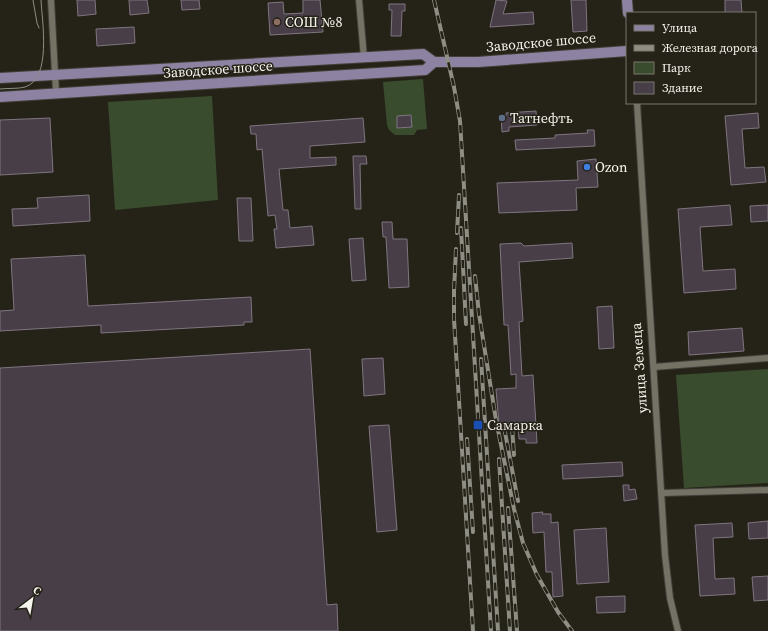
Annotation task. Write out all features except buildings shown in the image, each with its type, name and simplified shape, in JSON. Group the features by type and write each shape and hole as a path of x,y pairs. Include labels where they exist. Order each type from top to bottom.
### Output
{"main road":[{"path":"627,0 628,12"},
{"name":"Заводское шоссе","path":"0,78 423,54 434,62 478,62 626,51"},
{"name":"Заводское шоссе","path":"0,96 425,70 434,62"}],"street":[{"path":"51,0 56,92"},
{"path":"359,0 364,58"},
{"name":"улица Земеца","path":"637,104 665,555 670,598 678,631"},
{"path":"654,367 768,358"},
{"path":"662,493 768,490"}],"green space":[{"path":"423,79 427,129 417,130 414,135 395,135 389,130 387,125 383,82"},
{"path":"212,96 218,200 115,210 108,102"},
{"path":"768,369 768,483 684,488 676,375"}],"tram line":[{"path":"33,0 39,28"},
{"path":"0,89 25,87 33,82 39,73 44,48 41,0"}],"railway":[{"path":"434,0 454,87 460,121 491,631"},
{"path":"457,233 459,195"},
{"path":"461,228 466,324"},
{"path":"456,249 454,319 473,631"},
{"path":"475,276 479,314 496,420 514,509 523,543 537,575 558,612 572,631"},
{"path":"481,359 498,631"},
{"path":"504,427 518,501"},
{"path":"512,427 514,455"},
{"path":"467,439 473,532"},
{"path":"499,459 510,631"},
{"path":"508,508 517,631"}],"place":[{"name":"СОШ №8","path":"277,22"},
{"name":"Татнефть","path":"502,118"},
{"name":"Ozon","path":"587,167"},
{"name":"Самарка","path":"478,425"}]}
